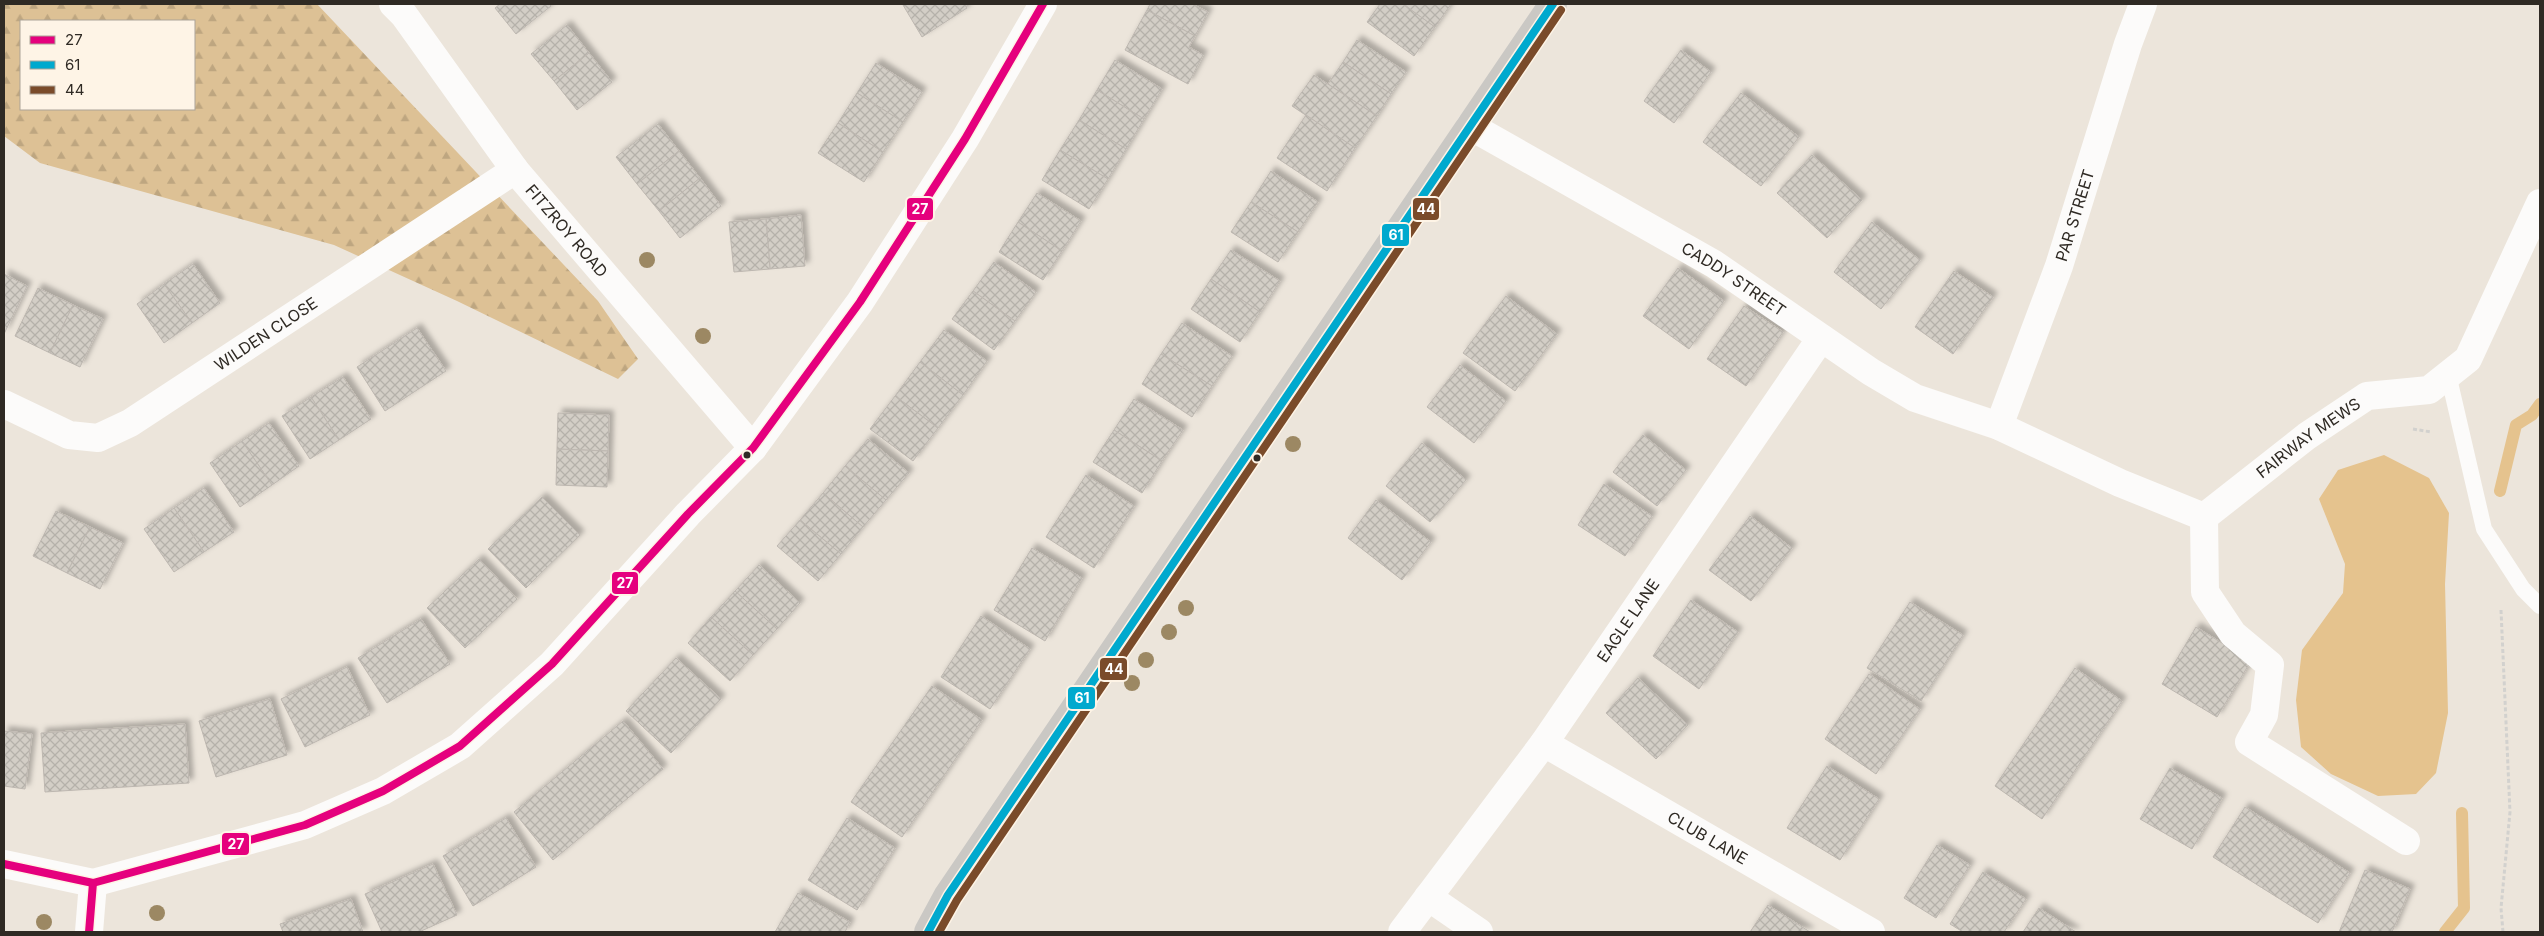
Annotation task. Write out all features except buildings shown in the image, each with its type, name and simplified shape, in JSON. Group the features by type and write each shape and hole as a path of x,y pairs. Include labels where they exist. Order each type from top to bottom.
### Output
{"street":[{"name":"FITZROY ROAD","path":"393,4 404,14 515,170 754,448"},
{"path":"4,864 93,883 305,825 383,790 460,746 552,664 688,514 754,448 860,302 965,139 1043,4"},
{"path":"928,932 948,895 1553,4"},
{"name":"PAR STREET","path":"1998,426 2059,266 2128,44 2143,4"},
{"name":"CADDY STREET","path":"1470,126 1692,251 1760,295 1871,372 1915,398 1998,426"},
{"name":"WILDEN CLOSE","path":"4,404 69,435 98,438 130,423 515,170"},
{"name":"FAIRWAY MEWS","path":"2204,517 2307,436 2367,396 2429,390 2468,359 2540,202"},
{"name":"EAGLE LANE","path":"1402,932 1544,742 1821,338"},
{"path":"1998,426 2120,483 2204,517 2205,592 2234,634 2270,665 2264,715 2249,742 2406,842"},
{"name":"CLUB LANE","path":"1544,742 1871,932"},
{"path":"89,932 93,883"},
{"path":"1428,897 1479,932"}],"lane":[{"path":"2448,374 2484,529 2523,589 2540,606"}],"path":[{"path":"2501,603 2510,812 2501,908 2503,932"}],"green space":[{"path":"4,4 317,4 598,301 638,359 618,379 457,301 334,245 40,163 4,136"}],"shaded area":[{"path":"2384,455 2429,478 2449,513 2445,584 2448,713 2436,773 2416,794 2378,796 2331,774 2301,747 2296,700 2302,650 2343,593 2345,564 2319,499 2338,470"}],"waterway":[{"path":"2500,491 2516,425 2532,415 2540,404"},
{"path":"2445,932 2464,908 2462,813"}],"transit line":[{"name":"27","path":"4,864 93,883 305,825 383,791 460,746 552,664 688,514 753,448 860,302 965,139 1043,4"},
{"name":"61","path":"928,932 948,895 1553,4"},
{"name":"44","path":"939,932 957,900 1561,10"},
{"name":"27","path":"89,932 93,883"}]}
